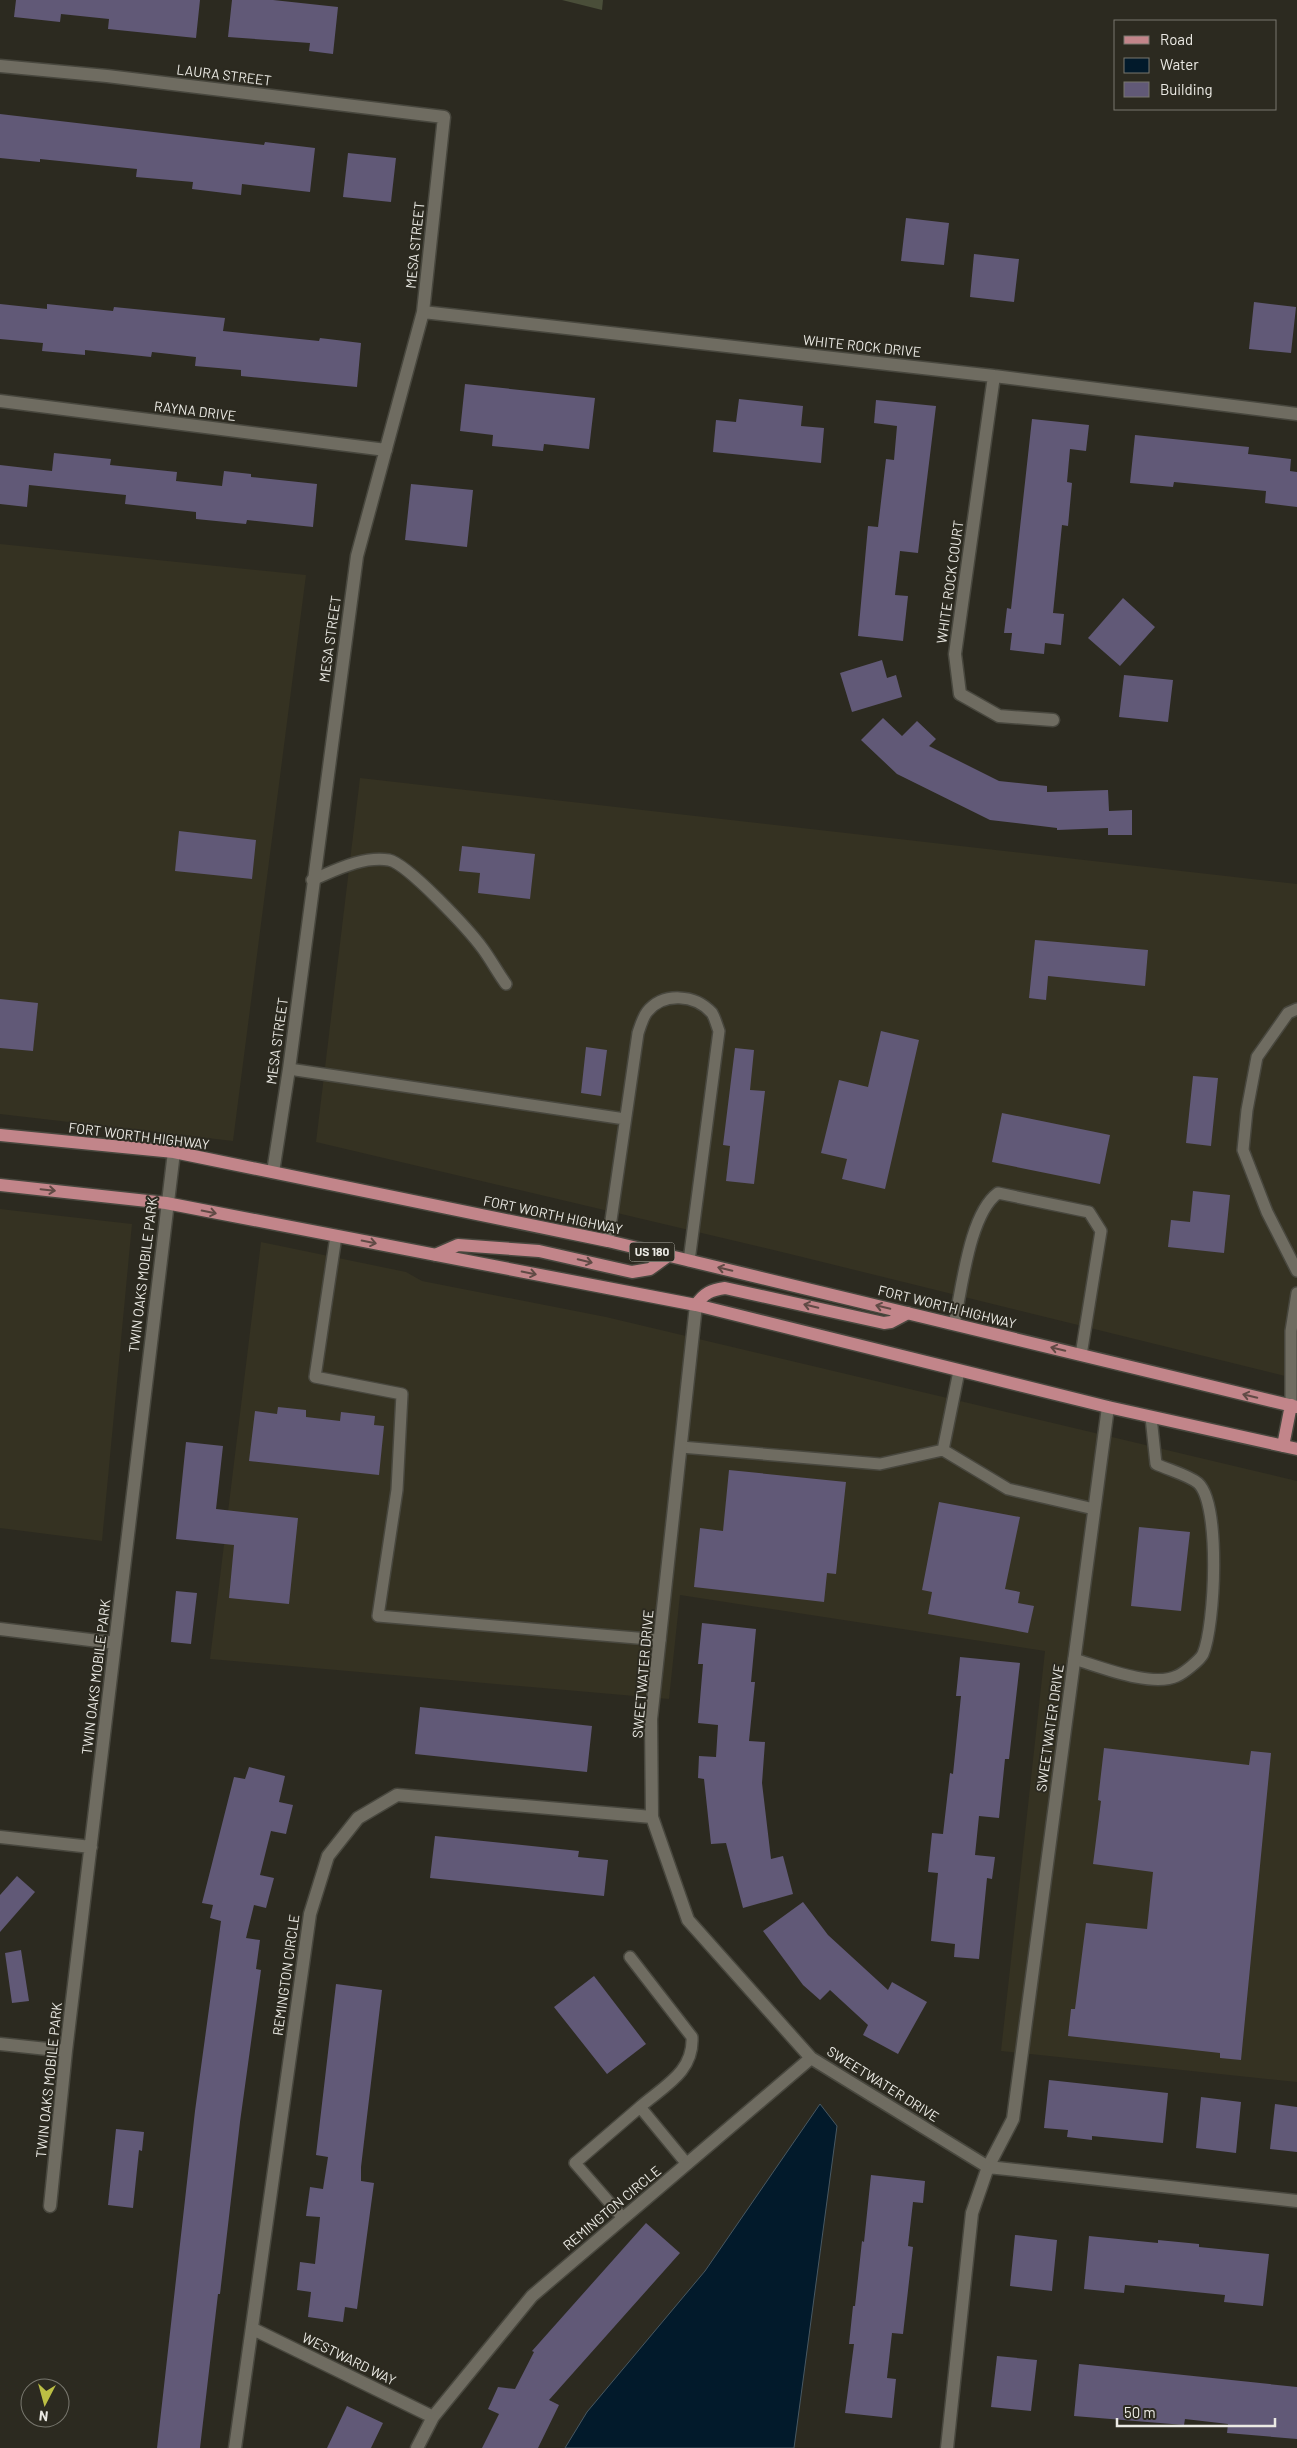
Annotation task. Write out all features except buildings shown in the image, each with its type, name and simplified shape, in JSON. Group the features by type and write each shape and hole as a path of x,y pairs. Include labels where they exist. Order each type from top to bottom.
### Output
{"main road":[{"name":"FORT WORTH HIGHWAY","path":"0,1136 174,1152 273,1172 608,1242 1294,1406"},
{"path":"0,1185 166,1204 696,1305 1108,1407 1297,1449"},
{"path":"435,1255 458,1245 539,1251 632,1272 650,1269 668,1256"},
{"path":"696,1305 703,1295 713,1290 725,1288 884,1323 891,1322 908,1313"},
{"path":"1283,1446 1294,1406"}],"street":[{"name":"LAURA STREET","path":"0,66 107,76 444,117"},
{"name":"MESA STREET","path":"273,1172 289,1069 312,880 357,556 423,312 444,117"},
{"name":"WHITE ROCK DRIVE","path":"423,312 994,376 1297,414"},
{"name":"WHITE ROCK COURT","path":"994,376 954,654 960,694 998,716 1052,720"},
{"name":"RAYNA DRIVE","path":"0,401 386,450"},
{"name":"TWIN OAKS MOBILE PARK","path":"50,2206 66,2051 166,1204 174,1152"},
{"name":"SWEETWATER DRIVE","path":"696,1305 652,1719 652,1817 688,1920 812,2058 988,2167 1297,2202"},
{"name":"SWEETWATER DRIVE","path":"988,2167 1013,2119 1108,1407"},
{"path":"0,1629 115,1643"},
{"name":"REMINGTON CIRCLE","path":"235,2448 310,1914 328,1856 358,1818 396,1795 652,1817"},
{"path":"0,1837 91,1847"},
{"path":"0,2044 66,2051"},
{"name":"REMINGTON CIRCLE","path":"417,2448 432,2417 532,2296 812,2058"},
{"path":"947,2448 972,2213 988,2167"},
{"name":"WESTWARD WAY","path":"253,2329 432,2417"}],"lane":[{"path":"312,880 354,862 390,860 413,875 442,904 483,949 506,984"},
{"path":"608,1242 638,1033 646,1012 661,1000 679,997 698,1002 712,1014 719,1031 689,1261"},
{"path":"1297,1010 1288,1013 1257,1057 1247,1110 1243,1150 1267,1212 1297,1271"},
{"path":"289,1069 625,1119"},
{"path":"954,1324 977,1220 988,1200 998,1193 1011,1194 1089,1212 1101,1231 1081,1355"},
{"path":"336,1236 315,1377 402,1394 398,1490 378,1616 660,1640"},
{"path":"1294,1406 1291,1331 1297,1294"},
{"path":"943,1450 959,1371"},
{"path":"1074,1659 1147,1680 1177,1676 1202,1656 1212,1617 1213,1532 1208,1501 1198,1484 1156,1464 1151,1417"},
{"path":"681,1447 880,1464 943,1450 1008,1490 1094,1509"},
{"path":"623,2218 575,2163 687,2067 693,2051 692,2037 630,1957"},
{"path":"640,2107 687,2164"}],"shaded area":[{"path":"0,544 306,575 233,1141 0,1114"},
{"path":"360,778 1297,884 1297,1379 786,1253 316,1142"},
{"path":"0,1209 132,1224 102,1541 0,1528"},
{"path":"261,1242 406,1272 422,1281 606,1317 1297,1481 1297,2082 1001,2051 1045,1651 680,1595 669,1699 210,1659"}],"green space":[{"path":"562,0 603,0 602,10"}],"water":[{"path":"820,2104 837,2126 794,2448 565,2448 587,2412 705,2271"}]}
